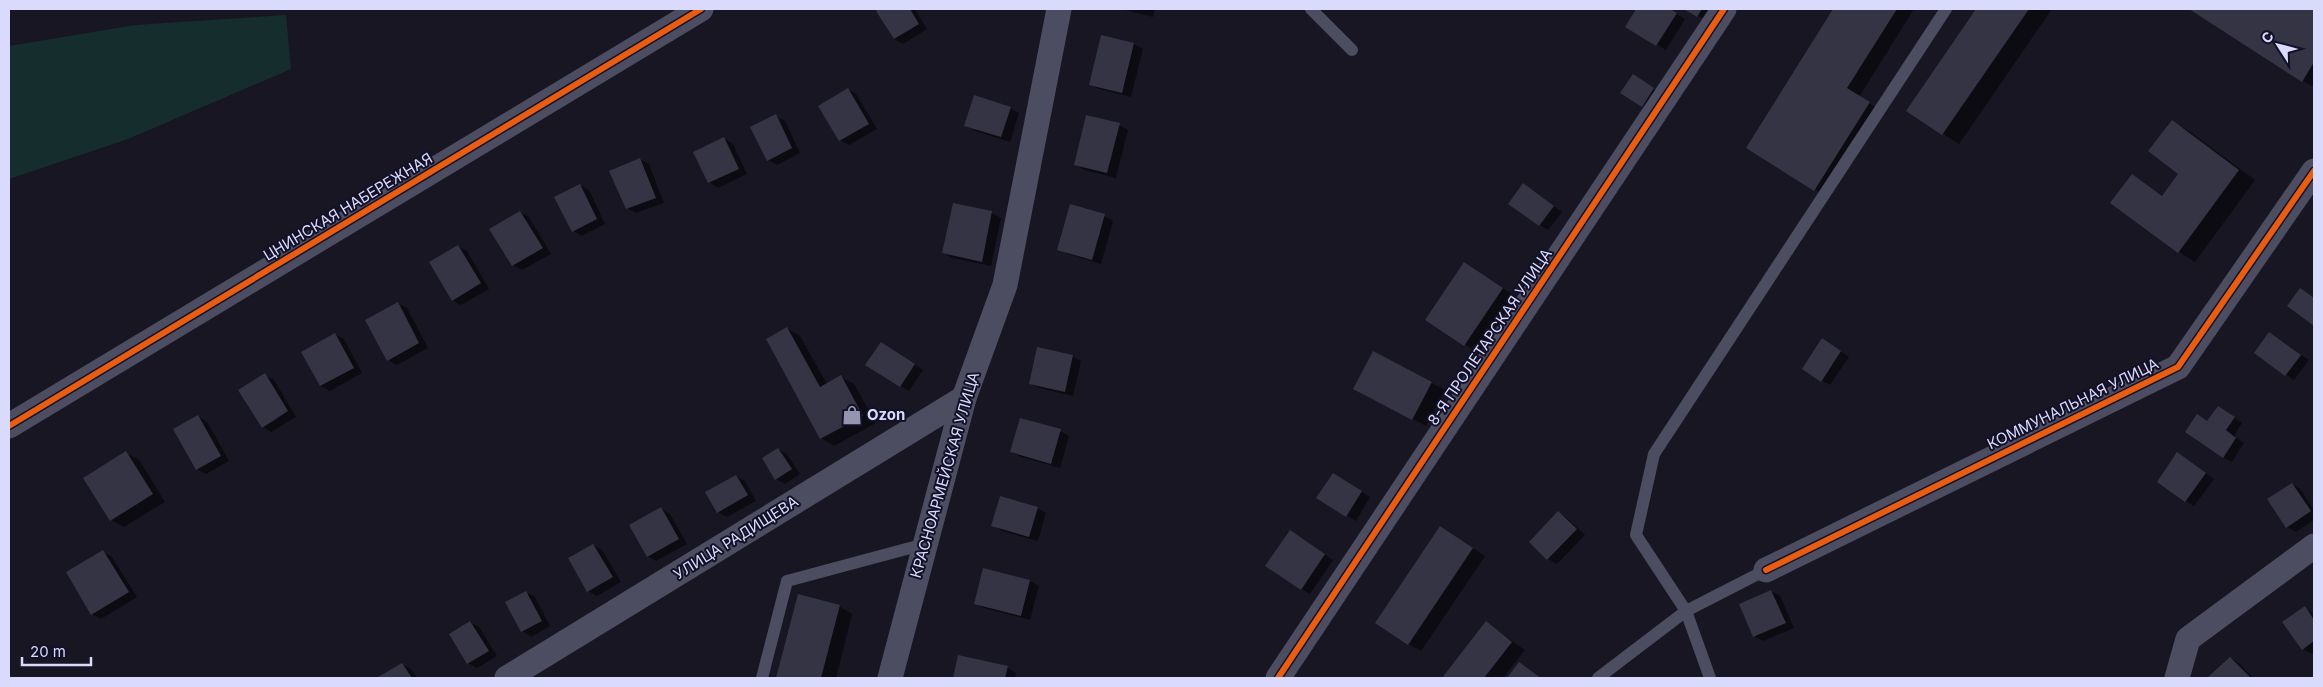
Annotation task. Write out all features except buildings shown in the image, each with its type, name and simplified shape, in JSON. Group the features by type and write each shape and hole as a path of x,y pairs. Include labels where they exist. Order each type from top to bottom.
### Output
{"street":[{"name":"ЦНИНСКАЯ НАБЕРЕЖНАЯ","path":"9,426 701,9"},
{"name":"КРАСНОАРМЕЙСКАЯ УЛИЦА","path":"890,678 964,398 1005,285 1059,9"},
{"name":"8-Я ПРОЛЕТАРСКАЯ УЛИЦА","path":"1278,678 1724,9"},
{"name":"КОММУНАЛЬНАЯ УЛИЦА","path":"1766,570 2178,366 2314,171"},
{"name":"УЛИЦА РАДИЩЕВА","path":"508,678 964,398"},
{"path":"2177,678 2188,639 2314,546"}],"lane":[{"path":"1311,9 1352,50"},
{"path":"1710,678 1686,611 1636,535 1654,454 1946,9"},
{"path":"762,678 787,582 925,544"},
{"path":"1598,678 1686,611 1766,570"}],"green space":[{"path":"286,15 291,69 128,139 9,179 9,46 135,25"}],"cycle path":[{"path":"9,426 701,9"},
{"path":"1278,678 1724,9"},
{"path":"1766,570 2178,367 2314,171"}],"place":[{"name":"Ozon","path":"852,415"}]}
